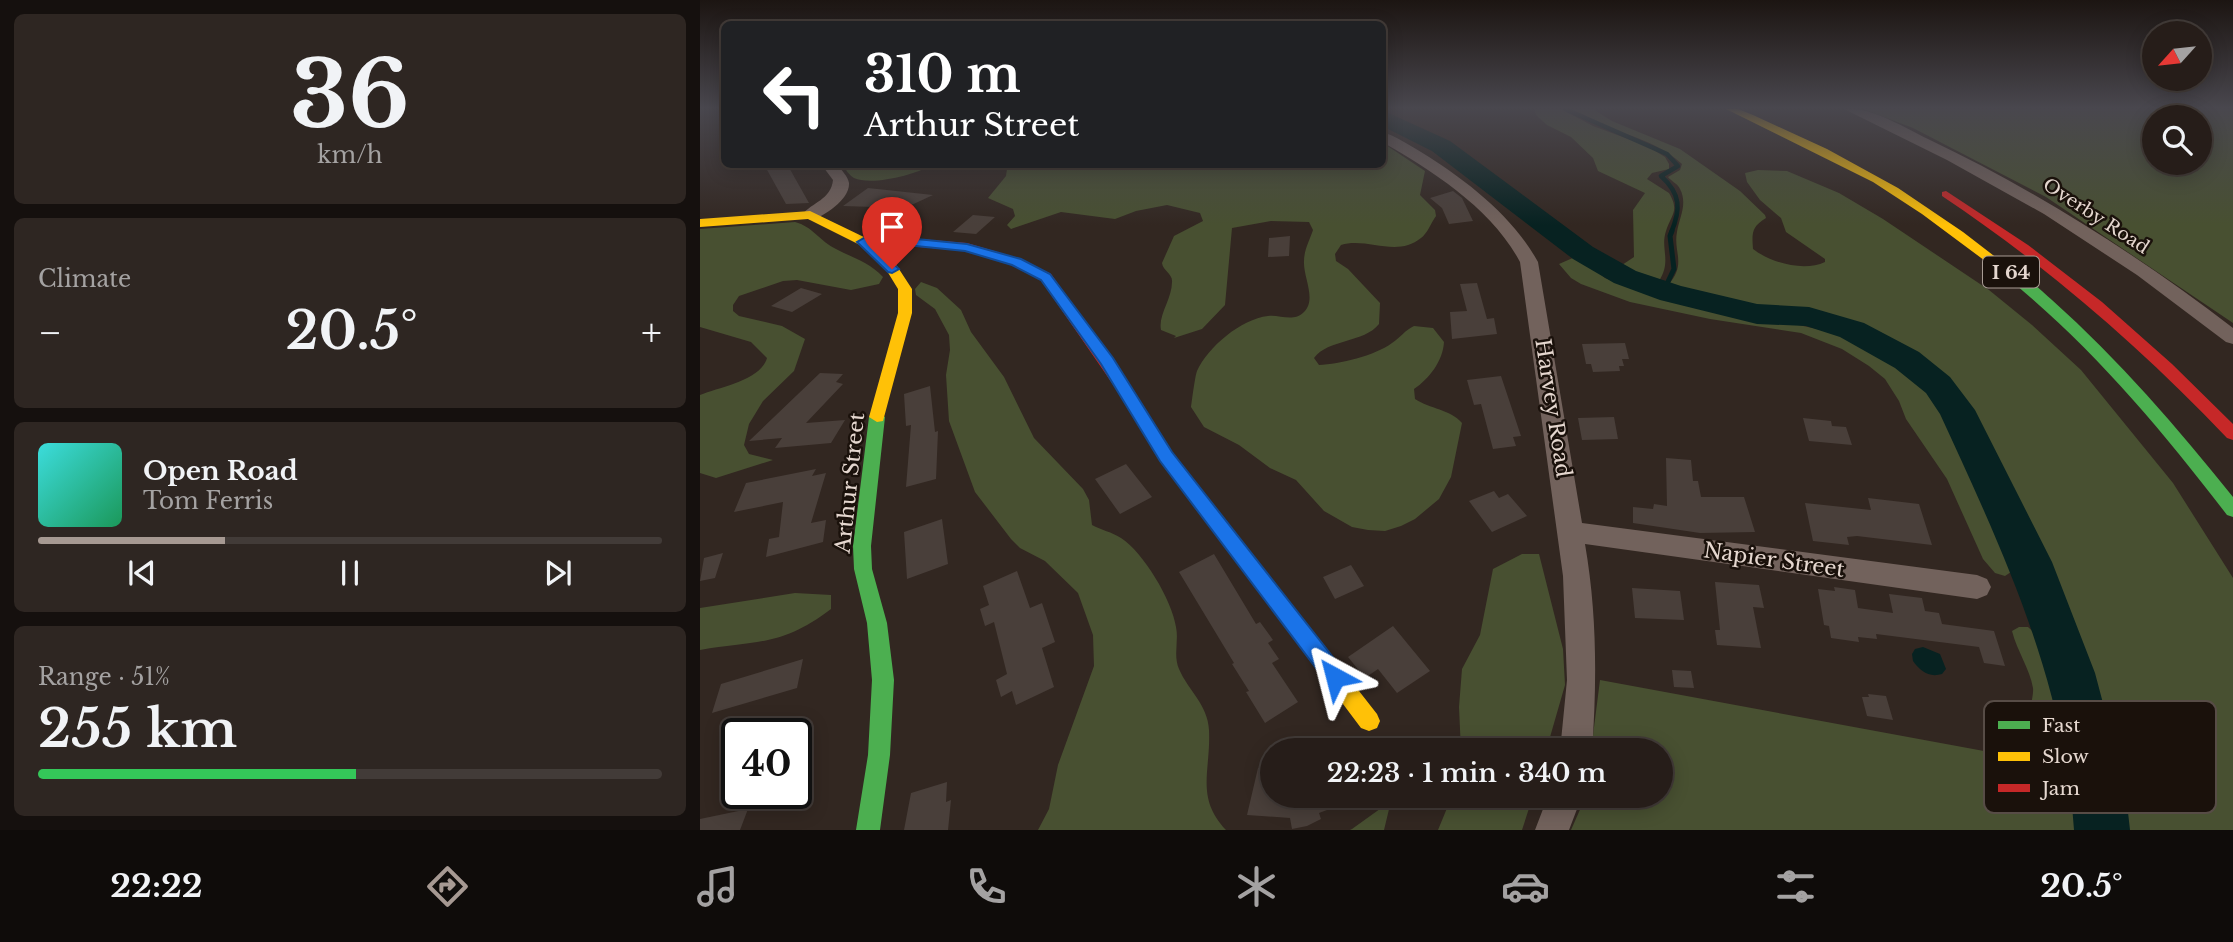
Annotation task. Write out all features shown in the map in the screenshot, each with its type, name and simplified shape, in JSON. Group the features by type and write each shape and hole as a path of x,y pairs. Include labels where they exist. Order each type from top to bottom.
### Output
{"main road":[{"name":"I 64","path":"1818,148 1893,189 1972,242 2012,273 2095,348 2141,396 2233,510"},
{"name":"I 64","path":"1930,184 2013,237 2098,303 2183,381 2233,434"},
{"path":"700,223 810,215 864,242 896,240 967,247 1017,262 1046,277 1107,362 1166,456 1369,721"},
{"name":"Arthur Street","path":"864,242 901,279 906,300 905,313 876,420 862,546 863,569 877,623 883,680 882,733 868,830"}],"street":[{"name":"Harvey Road","path":"1400,148 1445,176 1508,229 1526,253 1532,274 1572,532 1582,622 1582,680 1577,738"},
{"name":"Overby Road","path":"1937,148 2046,208 2133,264 2233,338"},
{"path":"810,215 832,200 841,190 841,180 831,168"},
{"name":"Napier Street","path":"1572,532 1977,587"},
{"path":"1552,830 1560,808"}],"green space":[{"path":"1386,148 1390,148 1425,171 1420,195 1435,210 1436,216 1423,236 1412,244 1402,246 1361,243 1341,245 1335,254 1336,261 1348,269 1380,303 1379,324 1364,335 1328,347 1314,358 1319,365 1357,358 1385,348 1414,326 1433,328 1444,342 1443,349 1434,369 1414,389 1415,399 1452,415 1462,423 1451,477 1439,499 1415,519 1401,526 1385,531 1352,527 1324,511 1296,480 1270,468 1239,445 1204,427 1191,407 1197,371 1209,353 1226,336 1258,318 1295,317 1308,307 1309,294 1304,261 1313,230 1309,222 1271,221 1232,228 1225,305 1202,329 1174,338 1176,336 1161,330 1161,319 1172,282 1162,263 1174,236 1203,221 1200,213 1167,205 1136,211 1115,219 1061,212 1011,229 1007,225 1015,216 1013,209 988,198 1006,176 1006,168 1386,168"},
{"path":"1582,148 1650,148 1665,157 1669,164 1669,169 1652,173 1647,179 1669,193 1674,204 1674,213 1665,237 1665,267 1659,281 1637,279 1622,265 1634,257 1633,210 1645,193 1598,171 1593,158"},
{"path":"1659,148 1680,149 1740,191 1765,215 1766,218 1757,225 1752,239 1753,249 1760,254 1778,262 1798,266 1825,262 1825,259 1786,232 1781,218 1760,200 1747,182 1745,173 1758,170 1787,171 1839,193 1989,290 2081,370 2173,483 2233,578 2233,830 2116,830 2113,813 2216,813 2216,701 2088,701 2063,618 2053,594 2048,590 2038,561 1997,485 1968,413 1939,378 1911,357 1844,323 1782,309 1711,303 1668,285 1677,271 1676,239 1683,200 1679,187 1668,177 1680,170 1682,164"},
{"path":"1951,148 2142,148 2142,175 2212,175 2212,148 2233,148 2233,323 2046,197"},
{"path":"845,168 926,168 905,176 871,181 854,178"},
{"path":"795,222 883,277 879,284 851,290 797,280 783,281 739,296 733,305 733,311 739,316 782,326 805,339 794,371 763,401 749,424 744,445 749,454 773,460 716,478 700,473 700,395 748,377 763,366 767,358 751,342 700,327 700,229"},
{"path":"1575,257 1605,278 1641,292 1747,319 1775,320 1846,335 1908,370 1937,392 1944,402 1997,522 2008,552 2011,572 2005,576 1995,573 1983,559 1947,479 1906,419 1899,401 1885,379 1869,366 1842,349 1801,333 1710,319 1630,302 1581,284 1571,278 1559,264"},
{"path":"921,282 937,288 961,310 971,332 1004,377 1034,438 1083,489 1089,500 1092,525 1118,536 1130,545 1147,565 1163,591 1176,627 1176,659 1179,669 1208,721 1208,795 1216,818 1226,830 1038,830 1049,809 1058,765 1094,666 1093,635 1078,593 1045,561 1020,548 975,492 949,421 946,375 950,350 949,335 935,309 916,295 915,289"},
{"path":"1522,554 1539,554 1563,649 1565,685 1550,738 1460,738 1459,707 1462,669 1480,635 1493,569"},
{"path":"795,593 831,595 831,609 783,636 700,650 700,608"},
{"path":"2019,627 2028,627 2038,636 2058,701 2032,701 2031,681 2012,631"},
{"path":"1600,680 1984,751 1984,813 2077,813 2078,830 1571,830 1581,808 1673,808 1673,738 1593,738"},
{"path":"1381,808 1389,808 1384,830 1350,830"},
{"path":"1447,808 1529,808 1522,830 1438,830"}],"water":[{"path":"1923,647 1940,654 1946,669 1942,674 1925,673 1913,661 1912,654 1915,649"}],"building":[{"path":"766,168 789,168 809,203 786,204"},
{"path":"868,188 933,195 905,208 843,206"},
{"path":"1453,191 1462,198 1473,221 1449,224 1442,208 1430,198"},
{"path":"973,215 995,217 976,234 953,232"},
{"path":"1290,236 1289,256 1268,257 1269,238"},
{"path":"1477,283 1487,319 1494,318 1497,334 1452,339 1450,312 1467,311 1460,284"},
{"path":"801,288 822,294 792,312 771,306"},
{"path":"1625,343 1629,359 1622,359 1624,366 1619,366 1620,371 1593,372 1591,364 1586,364 1582,344"},
{"path":"820,373 843,374 836,382 843,384 806,423 845,420 831,443 775,448 782,438 749,441"},
{"path":"1501,376 1521,436 1513,437 1516,446 1493,449 1481,404 1474,405 1467,380"},
{"path":"930,386 935,432 938,431 936,479 906,487 911,425 906,426 904,394"},
{"path":"1614,417 1618,439 1582,440 1578,418"},
{"path":"1803,418 1831,421 1832,426 1846,427 1852,445 1809,441"},
{"path":"1666,458 1691,460 1693,481 1698,481 1701,497 1744,497 1755,532 1700,533 1633,523 1633,507 1653,509 1654,504 1667,506"},
{"path":"1126,464 1152,497 1120,514 1095,479"},
{"path":"816,469 812,476 826,473 811,523 826,520 823,542 766,557 769,539 779,537 783,502 734,512 746,483"},
{"path":"1494,491 1499,498 1508,494 1527,516 1492,532 1469,501"},
{"path":"1868,498 1919,504 1932,545 1857,536 1847,537 1849,545 1813,541 1805,503 1871,510"},
{"path":"942,519 948,564 907,579 904,532"},
{"path":"723,553 715,578 700,581 704,558"},
{"path":"1214,554 1256,624 1260,622 1273,640 1268,643 1279,659 1272,663 1298,702 1265,723 1246,692 1249,691 1232,664 1234,663 1179,572"},
{"path":"1351,565 1364,586 1335,599 1323,577"},
{"path":"1017,571 1030,608 1042,603 1055,642 1042,648 1054,687 1016,705 1012,691 1001,697 996,680 1007,674 994,622 985,626 980,609 989,605 983,586"},
{"path":"1715,582 1759,585 1764,608 1753,607 1761,648 1717,645 1715,630 1720,630"},
{"path":"1834,587 1855,590 1858,608 1893,613 1889,594 1922,598 1925,611 1939,613 1942,624 1994,631 2005,666 1984,663 1979,647 1876,634 1877,639 1858,637 1859,642 1831,638 1829,626 1824,625 1818,589 1835,591"},
{"path":"1632,588 1680,591 1684,620 1635,618"},
{"path":"1393,626 1430,671 1397,693 1378,669 1365,678 1348,657"},
{"path":"803,659 797,688 712,713 721,684"},
{"path":"1672,670 1691,671 1694,688 1674,687"},
{"path":"1868,694 1886,696 1893,720 1867,716 1862,697 1869,697"},
{"path":"1260,767 1260,808 1332,808 1319,813 1321,819 1292,829 1290,818 1247,815"},
{"path":"947,782 946,802 951,800 948,830 904,830 911,793"},
{"path":"748,809 740,830 700,830 700,819"}],"waterway":[{"path":"1443,148 1583,253 1625,277 1671,293 1757,314 1809,317 1852,330 1907,360 1938,385 1957,410 2030,562 2071,673 2078,701"},
{"path":"1653,148 1667,154 1678,166 1661,176 1676,196 1678,209 1671,233"},
{"path":"1664,290 1674,269 1670,236 1672,231"},
{"path":"2100,813 2102,830"}],"traffic: fast":[{"path":"2005,269 2038,295 2099,352 2155,413 2233,510"},
{"path":"868,830 879,755 883,680 877,623 863,569 862,546 877,417"}],"traffic: slow":[{"path":"1816,148 1877,180 1926,211 2005,269"},
{"path":"700,223 810,215 864,242 892,269 905,289 905,313 877,417"},
{"path":"1128,395 1166,456 1369,721"}],"traffic: jam":[{"path":"1946,194 2024,247 2097,305 2166,367 2233,434"},
{"path":"864,242 896,241 967,247 1017,262 1046,277 1128,395"}],"route":[{"path":"892,269 864,242 896,240 967,247 1017,262 1046,277 1085,329 1166,456 1335,677"}]}
